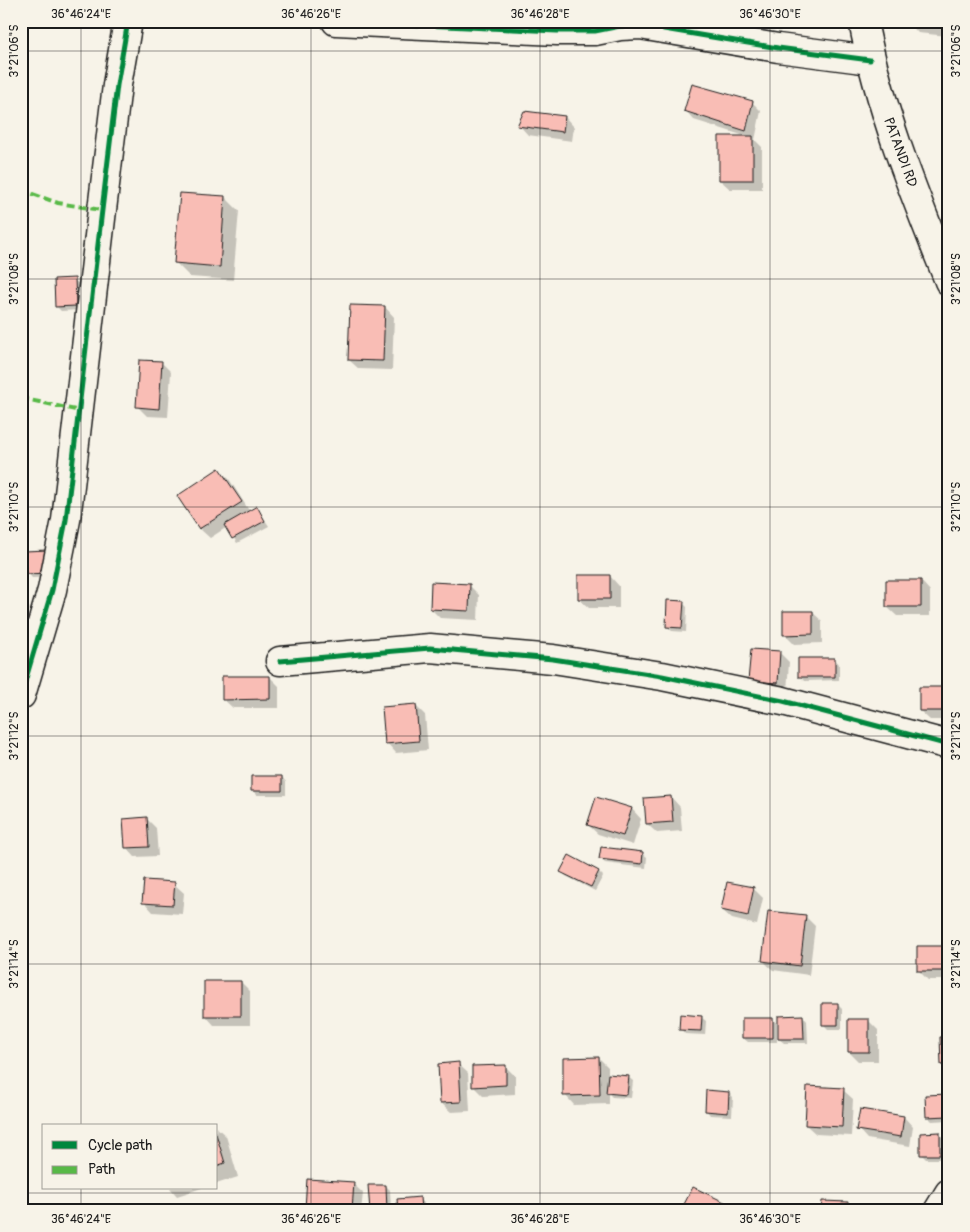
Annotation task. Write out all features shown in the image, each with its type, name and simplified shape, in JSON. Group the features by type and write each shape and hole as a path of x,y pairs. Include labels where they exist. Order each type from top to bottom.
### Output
{"street":[{"path":"21,695 52,590 66,520 117,85 128,21"},
{"path":"336,21 557,31 595,31 620,26 640,25 778,48 870,60"},
{"name":"PATANDI RD","path":"863,21 870,60 899,148 949,281"},
{"path":"280,661 430,648 553,659 662,676 783,701 949,745"},
{"path":"938,1211 949,1193"}],"building":[{"path":"908,21 940,21 939,27 907,24"},
{"path":"692,84 753,101 746,131 684,111"},
{"path":"524,111 565,116 563,132 517,126"},
{"path":"719,136 753,136 753,180 719,180"},
{"path":"180,193 225,196 220,267 174,263"},
{"path":"75,278 76,306 55,307 54,279"},
{"path":"350,305 385,306 383,361 348,360"},
{"path":"139,360 162,361 159,409 136,407"},
{"path":"219,468 242,502 199,529 177,496"},
{"path":"257,506 265,521 232,539 224,525"},
{"path":"47,550 48,573 26,574 25,551"},
{"path":"578,575 610,575 610,599 578,599"},
{"path":"886,580 921,580 921,607 886,607"},
{"path":"431,582 470,584 469,611 430,609"},
{"path":"667,600 684,601 682,628 666,627"},
{"path":"783,611 813,611 813,634 783,635"},
{"path":"751,649 780,651 778,683 748,681"},
{"path":"798,658 835,658 835,677 798,677"},
{"path":"222,676 270,676 270,699 222,700"},
{"path":"919,687 948,687 948,711 919,711"},
{"path":"416,704 419,741 385,744 382,707"},
{"path":"251,776 282,776 282,791 251,791"},
{"path":"671,796 673,822 646,824 644,798"},
{"path":"596,797 632,808 623,836 587,825"},
{"path":"147,817 149,847 125,848 123,819"},
{"path":"601,847 643,852 642,864 599,859"},
{"path":"569,855 599,871 591,887 560,872"},
{"path":"144,880 175,882 173,905 142,903"},
{"path":"727,882 754,887 748,916 721,910"},
{"path":"768,911 806,915 800,966 762,961"},
{"path":"917,946 946,946 946,971 917,971"},
{"path":"204,981 241,981 241,1016 204,1016"},
{"path":"822,1003 838,1003 838,1025 822,1025"},
{"path":"680,1014 702,1016 701,1031 679,1030"},
{"path":"803,1015 804,1039 778,1039 778,1016"},
{"path":"742,1018 773,1018 773,1038 742,1038"},
{"path":"848,1019 869,1019 869,1052 848,1052"},
{"path":"940,1037 949,1037 949,1065 941,1065"},
{"path":"599,1057 600,1095 563,1096 563,1058"},
{"path":"459,1062 461,1102 440,1103 438,1064"},
{"path":"506,1065 506,1085 472,1087 472,1066"},
{"path":"608,1074 629,1076 627,1095 606,1093"},
{"path":"807,1086 844,1088 842,1127 805,1125"},
{"path":"706,1090 729,1092 728,1113 705,1111"},
{"path":"949,1094 949,1116 926,1117 925,1095"},
{"path":"860,1109 904,1116 901,1137 856,1130"},
{"path":"212,1121 213,1124 202,1124"},
{"path":"940,1132 940,1155 920,1155 920,1133"},
{"path":"218,1140 225,1163 218,1165"},
{"path":"307,1179 354,1182 352,1211 305,1208"},
{"path":"368,1185 386,1185 387,1211 370,1211"},
{"path":"693,1187 739,1209 738,1211 681,1210"},
{"path":"420,1197 421,1211 398,1211 397,1199"},
{"path":"822,1201 848,1202 847,1211 821,1211"}],"marked path":[{"path":"21,190 58,203 102,210"},
{"path":"21,398 80,411"}],"cycle path":[{"path":"21,695 52,590 66,520 117,85 128,21"},
{"path":"336,21 557,31 595,31 620,26 640,25 778,48 870,60"},
{"path":"280,661 430,648 553,659 662,676 783,701 949,745"}]}
